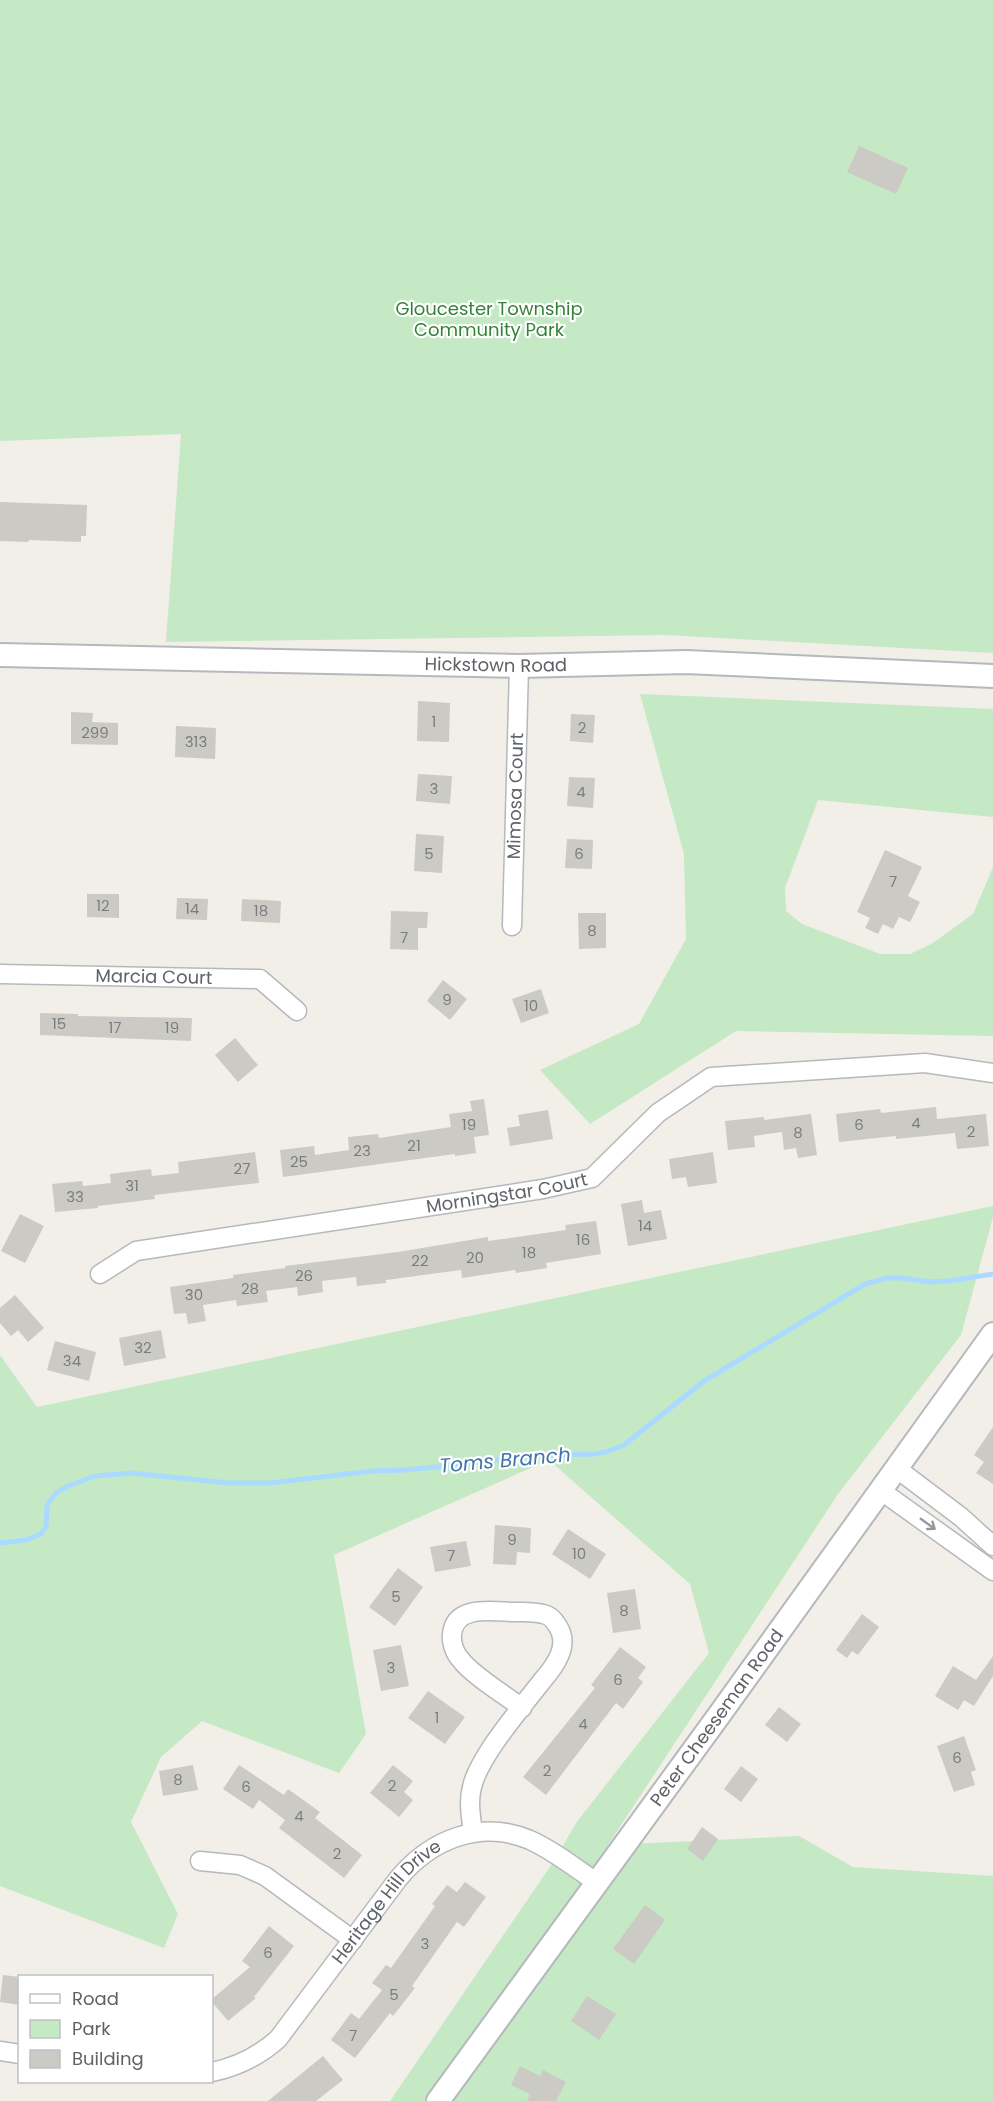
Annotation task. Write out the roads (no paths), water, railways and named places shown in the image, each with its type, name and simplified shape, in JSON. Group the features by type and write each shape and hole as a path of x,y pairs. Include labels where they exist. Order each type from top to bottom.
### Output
{"street":[{"name":"Hickstown Road","path":"0,655 519,666 686,662 993,676"},
{"name":"Mimosa Court","path":"512,926 519,666"},
{"name":"Marcia Court","path":"0,974 260,979 297,1011"},
{"name":"Morningstar Court","path":"100,1274 136,1251 543,1189 592,1178 658,1113 711,1077 926,1063 993,1073"},
{"name":"Peter Cheeseman Road","path":"438,2101 993,1334"},
{"path":"896,1468 962,1517 993,1546"},
{"path":"880,1490 993,1572"},
{"path":"473,1832 470,1816 471,1794 476,1777 486,1758 556,1663 562,1647 561,1630 553,1620 542,1613 478,1611 458,1619 452,1632 453,1645 460,1660 522,1708"},
{"name":"Heritage Hill Drive","path":"213,2072 256,2056 278,2039 398,1879 413,1863 441,1843 473,1832 498,1832 530,1840 597,1883"},
{"path":"200,1861 240,1865 265,1876 353,1940"},
{"path":"0,2051 18,2054"}],"waterway":[{"name":"Toms Branch","path":"0,1543 26,1540 41,1534 46,1526 47,1505 56,1493 95,1476 131,1473 228,1483 270,1483 373,1471 469,1464 519,1456 606,1452 624,1445 704,1381 865,1284 887,1278 930,1282 993,1274"}],"park label":[{"name":"Gloucester Township Community Park","path":"489,319"}]}
